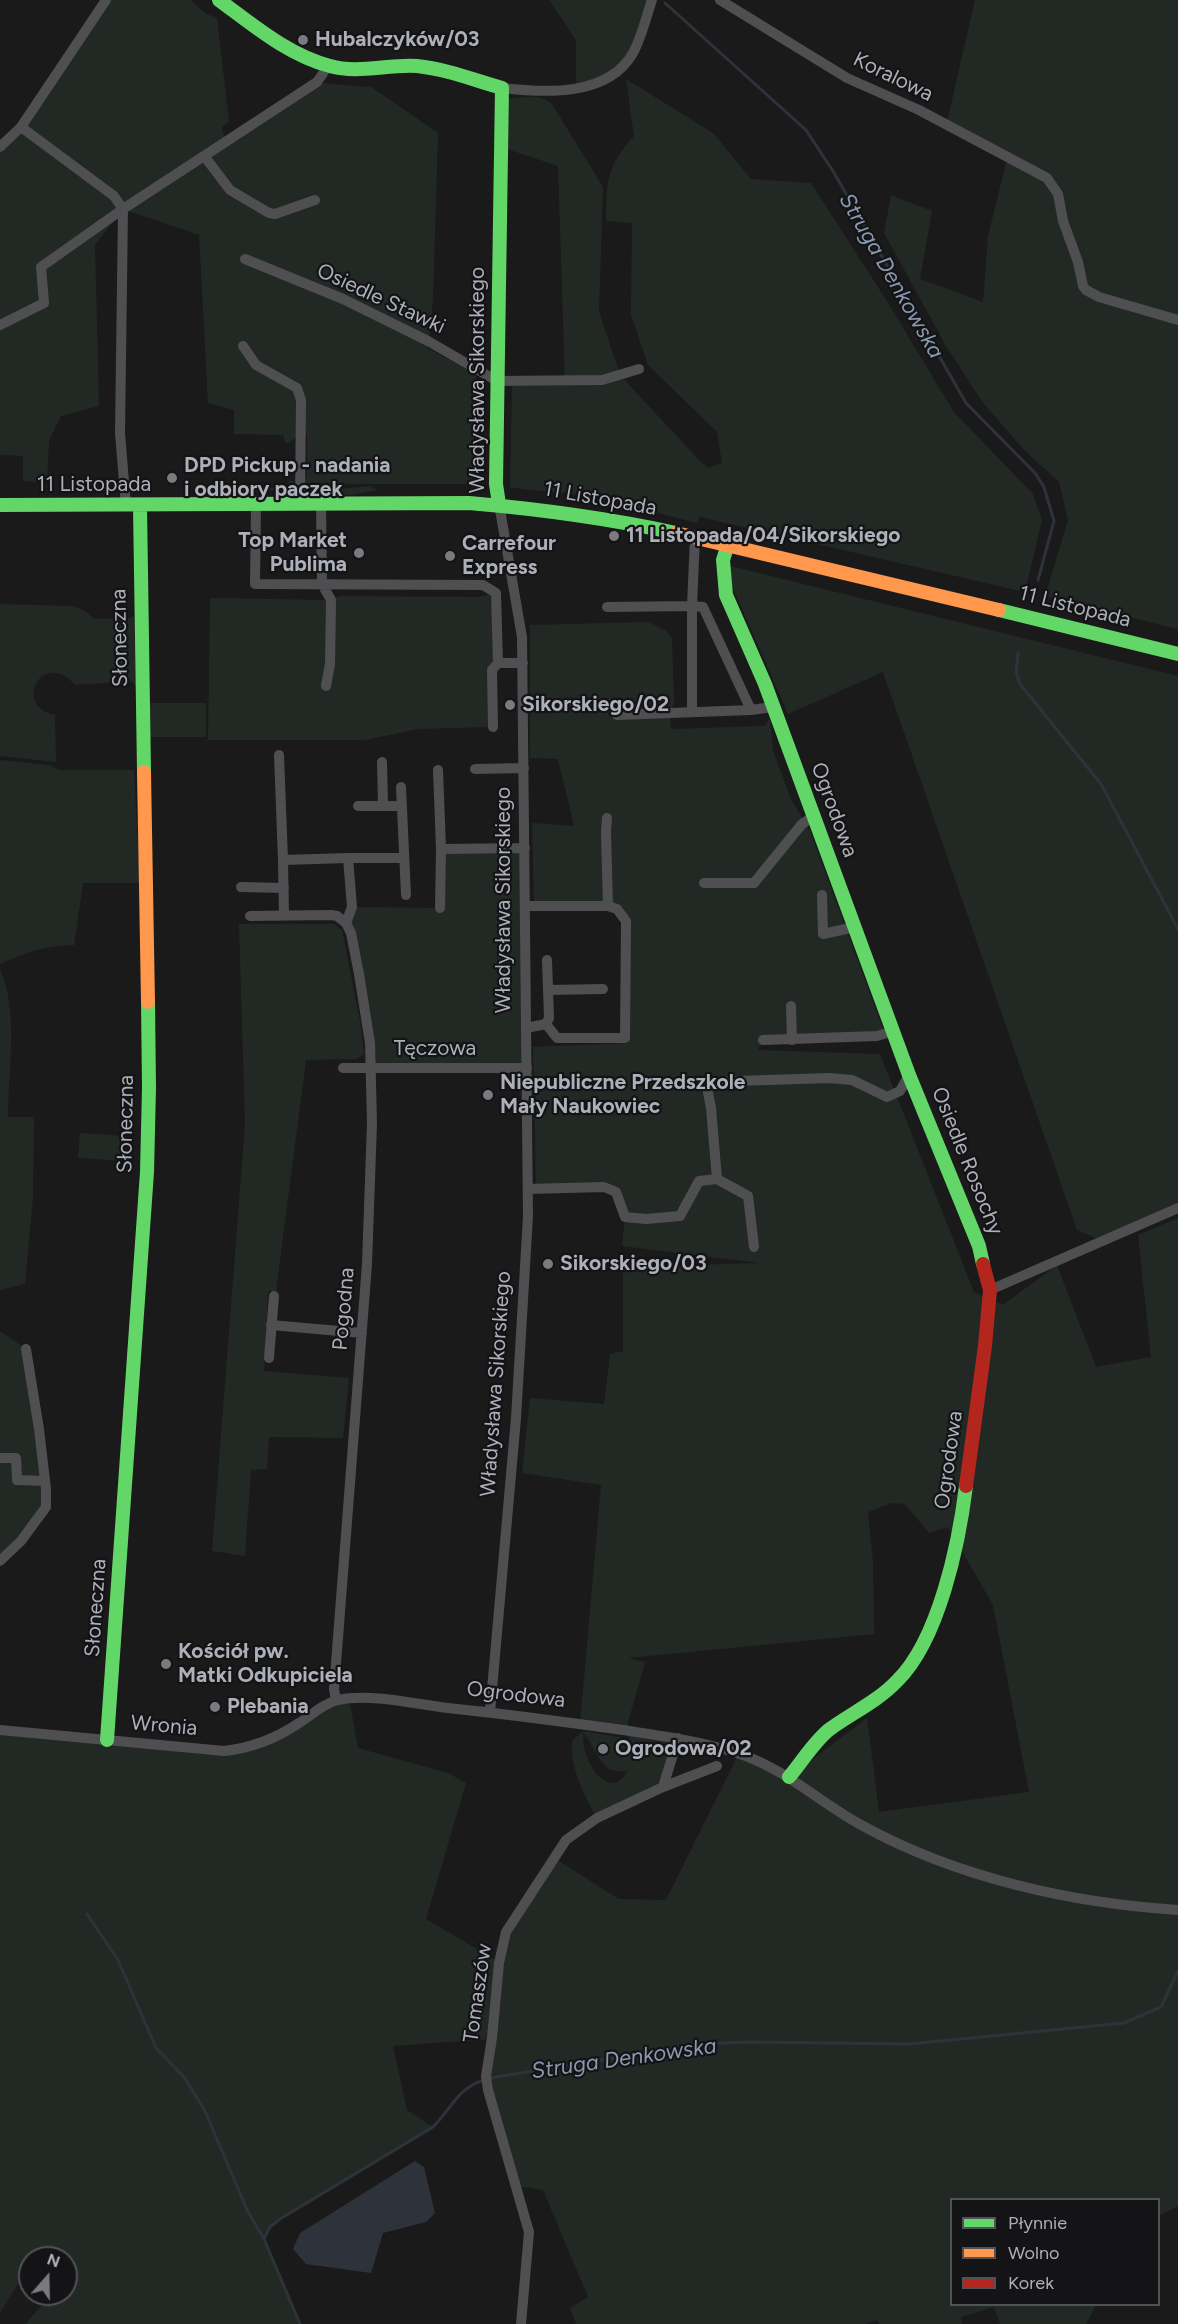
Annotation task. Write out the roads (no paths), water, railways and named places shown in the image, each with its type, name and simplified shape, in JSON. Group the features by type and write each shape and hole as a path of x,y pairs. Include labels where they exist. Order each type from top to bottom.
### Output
{"street":[{"path":"0,147 21,127 106,0"},
{"path":"219,0 295,50 328,66 357,70 409,66 443,71 502,88 541,91 576,88 608,78 621,69 633,54 651,2"},
{"name":"Koralowa","path":"720,0 847,78 919,110 1052,183 1058,194 1063,221 1086,290 1099,297 1178,320"},
{"path":"0,325 44,303 42,267 123,209 316,82 328,66"},
{"name":"Władysława Sikorskiego","path":"490,1712 516,1418 528,1216 522,637 496,484 502,88"},
{"path":"21,127 114,196 123,209"},
{"path":"205,157 230,190 269,213 275,214 315,200"},
{"name":"Słoneczna","path":"107,1740 147,1151 149,1088 133,506 120,433 123,209"},
{"name":"Osiedle Stawki","path":"245,259 343,300 428,341 497,381"},
{"path":"243,346 256,365 297,388 301,400 300,503"},
{"path":"497,381 602,380 639,369"},
{"path":"321,503 322,584 331,600 330,664 326,686"},
{"name":"11 Listopada","path":"0,505 499,504 615,520 728,544 1178,654"},
{"path":"256,505 255,584 483,585 496,593 498,663 492,670 493,727"},
{"path":"692,711 692,606 695,537"},
{"name":"Ogrodowa","path":"728,544 723,560 726,594 773,707 909,1075"},
{"path":"608,607 700,606 705,610 751,710"},
{"path":"498,663 523,663"},
{"path":"617,715 751,710 773,707"},
{"path":"279,755 284,916"},
{"path":"382,762 383,806"},
{"path":"475,769 524,768"},
{"path":"438,770 441,849 440,908"},
{"path":"401,787 406,895"},
{"path":"358,806 402,806"},
{"path":"704,883 754,883 802,824 814,816"},
{"path":"607,818 608,906"},
{"path":"441,849 525,848"},
{"path":"250,916 331,915 346,922 352,907 348,858"},
{"path":"283,860 404,858"},
{"path":"241,887 284,888"},
{"path":"822,895 823,934 855,927"},
{"path":"526,906 608,906 617,909 626,921 625,1038 557,1038 546,1024"},
{"name":"Pogodna","path":"336,1700 335,1677 370,1223 372,1068 359,974 351,933 346,922"},
{"path":"546,960 549,1018 546,1024"},
{"path":"548,990 603,989"},
{"path":"791,1006 792,1040"},
{"path":"526,1028 546,1024"},
{"path":"763,1040 877,1036 894,1031"},
{"name":"Tęczowa","path":"343,1068 527,1068"},
{"name":"Osiedle Rosochy","path":"717,1179 706,1082 852,1080 886,1097 900,1091 909,1075"},
{"name":"Osiedle Rosochy","path":"909,1075 979,1246 990,1290"},
{"path":"528,1189 604,1187 616,1192 625,1217 646,1219 680,1215 699,1180 717,1179 748,1196 754,1247"},
{"path":"990,1290 1178,1208"},
{"name":"Ogrodowa","path":"789,1778 828,1730 869,1704 898,1681 918,1654 929,1632 954,1560 962,1519 987,1330 990,1290"},
{"path":"269,1358 274,1296"},
{"path":"272,1325 362,1333"},
{"path":"0,1561 21,1541 46,1507 45,1481 27,1349"},
{"path":"0,1458 16,1458 17,1480 45,1481"},
{"name":"Wronia","path":"107,1740 184,1748 233,1750 272,1738 298,1724 324,1705 349,1698"},
{"name":"Ogrodowa","path":"349,1698 490,1712 678,1738 739,1753 767,1765 863,1826 940,1862 1006,1882 1052,1892 1119,1905 1175,1910"},
{"path":"0,1730 107,1740"},
{"path":"663,1787 678,1738"},
{"name":"Tomaszów","path":"520,2324 529,2232 486,2076 499,1963 506,1932 566,1840 597,1818 663,1787 717,1766"}],"waterway":[{"name":"Struga Denkowska","path":"665,3 806,130 833,171 966,403 1035,473 1044,487 1054,521 1038,580"},
{"name":"Struga Denkowska","path":"1018,653 1016,672 1020,684 1101,784 1178,929"},
{"path":"87,1914 118,1960 156,2048 184,2077 205,2111 248,2212 264,2239"},
{"name":"Struga Denkowska","path":"490,2078 701,2044 748,2042 910,2044 1124,2023 1161,2007 1178,1971"},
{"name":"Struga Denkowska","path":"300,2324 264,2239 270,2227 433,2127 462,2093 475,2083 484,2080"}],"place":[{"name":"Hubalczyków/03","path":"303,40"},
{"name":"DPD Pickup - nadania i odbiory paczek","path":"172,478"},
{"name":"11 Listopada/04/Sikorskiego","path":"614,536"},
{"name":"Top Market Publima","path":"359,553"},
{"name":"Carrefour Express","path":"450,556"},
{"name":"Sikorskiego/02","path":"510,705"},
{"name":"Niepubliczne Przedszkole Mały Naukowiec","path":"488,1095"},
{"name":"Sikorskiego/03","path":"548,1264"},
{"name":"Kościół pw. Matki Odkupiciela","path":"166,1664"},
{"name":"Plebania","path":"215,1707"},
{"name":"Ogrodowa/02","path":"603,1749"}]}
